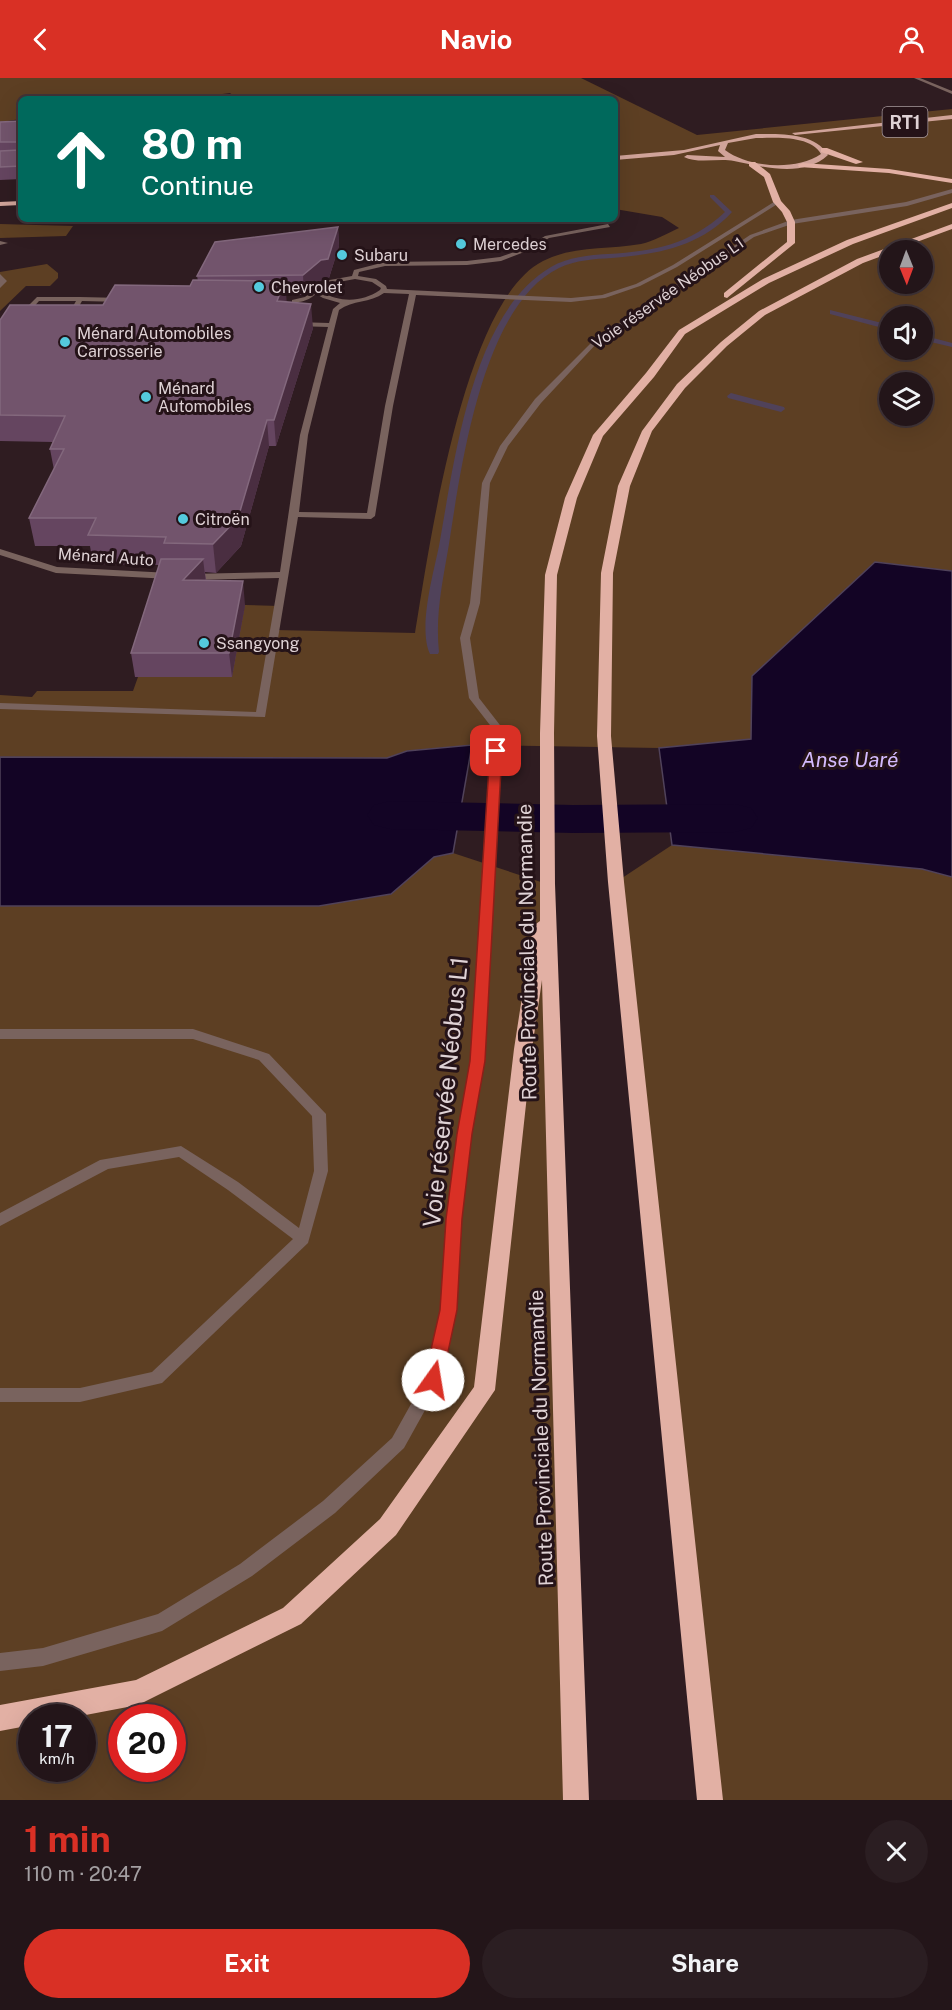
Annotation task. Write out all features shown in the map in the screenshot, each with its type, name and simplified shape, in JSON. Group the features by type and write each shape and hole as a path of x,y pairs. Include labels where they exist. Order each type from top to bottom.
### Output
{"highway":[{"path":"822,148 889,171"},
{"path":"682,332 791,243 791,222 786,211 777,202 767,176 752,164"},
{"path":"802,165 889,171 952,181"},
{"name":"Route Provinciale du Normandie","path":"576,1800 547,884 547,733 551,574 571,498 598,435 650,375 682,332 766,281 850,242 952,205"},
{"path":"710,1795 616,882 604,736 607,573 624,486 647,431 681,386 724,344 762,313 860,261 952,226"},
{"path":"0,1718 138,1692 292,1616 388,1527 484,1389 523,1048 547,884"}],"main road":[{"name":"RT1","path":"780,136 952,117"},
{"name":"RT1","path":"839,137 859,128"},
{"path":"618,158 694,150 747,137 780,136 810,141 822,148 825,155 821,159 802,165 778,166 752,164 733,159 645,156"},
{"path":"822,148 830,141"},
{"path":"725,143 722,151 733,159"},
{"path":"0,204 18,203"}],"lane":[{"path":"916,78 952,93"},
{"name":"Voie réservée Néobus L1","path":"0,1662 43,1657 162,1622 246,1570 329,1507 398,1443 433,1380 448,1310 454,1219 465,1134 478,1061 498,729 474,698 465,638 476,603 486,483 504,446 538,401 596,341 752,236 791,222 907,204 952,191"},
{"path":"318,289 324,296 348,301 371,298 383,291 571,300 603,297 638,285 675,267 777,202"},
{"path":"355,277 356,271 360,269 384,264 467,263 501,259 530,248 547,237 608,226"},
{"path":"0,276 4,281 0,286"},
{"path":"282,301 292,305 307,298 326,282 355,277 381,283 384,287 383,291"},
{"path":"294,514 371,516 389,406 413,292"},
{"path":"0,333 16,309 29,309 37,299 127,300"},
{"path":"67,324 80,299"},
{"path":"0,706 261,715 264,683 294,514 304,435 336,309 348,301"},
{"path":"283,323 331,325"},
{"name":"Ménard Auto","path":"0,552 56,570 138,576 227,578 284,574"},
{"path":"0,1034 193,1034 264,1057 319,1114 321,1171 303,1239 156,1378 80,1395 0,1395"},
{"path":"0,1220 105,1164 181,1151 233,1186 303,1239"}],"shaded area":[{"path":"0,78 581,78 618,96 234,96 230,93 207,96 18,96 18,119 0,122"},
{"path":"618,96 697,135 952,109 952,571 875,562 751,739 659,748 472,745 407,751 387,758 0,757 0,695 32,697 37,691 133,691 138,677 231,677 245,605 279,606 275,630 415,633 430,545 454,430 471,374 491,324 515,285 543,261 555,256 579,250 641,244 679,228 662,217 618,210"},
{"path":"0,224 73,226 66,236 0,238"},
{"path":"47,264 58,273 58,278 50,286 26,286 0,311 0,272"},
{"path":"672,845 922,869 952,877 952,1800 710,1800 616,882"},
{"path":"453,853 547,884 576,1800 0,1800 0,906 319,906 391,894 434,857"}],"water":[{"name":"Anse Uaré","path":"875,562 952,571 952,877 922,869 672,845 659,748 751,739 752,676"},
{"path":"472,745 453,853 434,857 391,894 319,906 0,906 0,757 387,758 407,751"}],"building":[{"path":"18,121 18,142 0,142 0,122"},
{"path":"18,150 18,166 0,167 0,151"},
{"path":"338,227 328,259 321,260 303,275 197,276 215,242"},
{"path":"193,280 285,281 277,301 311,304 274,420 267,420 238,518 213,544 164,543 166,537 88,535 96,518 29,518 64,449 50,449 65,416 0,415 0,320 10,305 103,305 115,285 190,286"},
{"path":"161,559 203,559 183,580 243,581 229,653 131,653"}],"waterway":[{"path":"434,652 432,639 434,598 455,475 475,393 489,354 506,318 527,289 559,266 587,258 644,253 688,242 715,225 729,212 712,196"},
{"path":"833,312 879,325"},
{"path":"933,340 952,345"},
{"path":"731,396 781,409"},
{"path":"390,815 573,819 735,818"}],"place":[{"name":"Mercedes","path":"461,244"},
{"name":"Subaru","path":"342,255"},
{"name":"Chevrolet","path":"259,287"},
{"name":"Ménard Automobiles Carrosserie","path":"65,342"},
{"name":"Ménard Automobiles","path":"146,397"},
{"name":"Citroën","path":"183,519"},
{"name":"Ssangyong","path":"204,643"}],"route":[{"path":"433,1380 448,1310 454,1219 465,1134 478,1061 496,751"}]}
